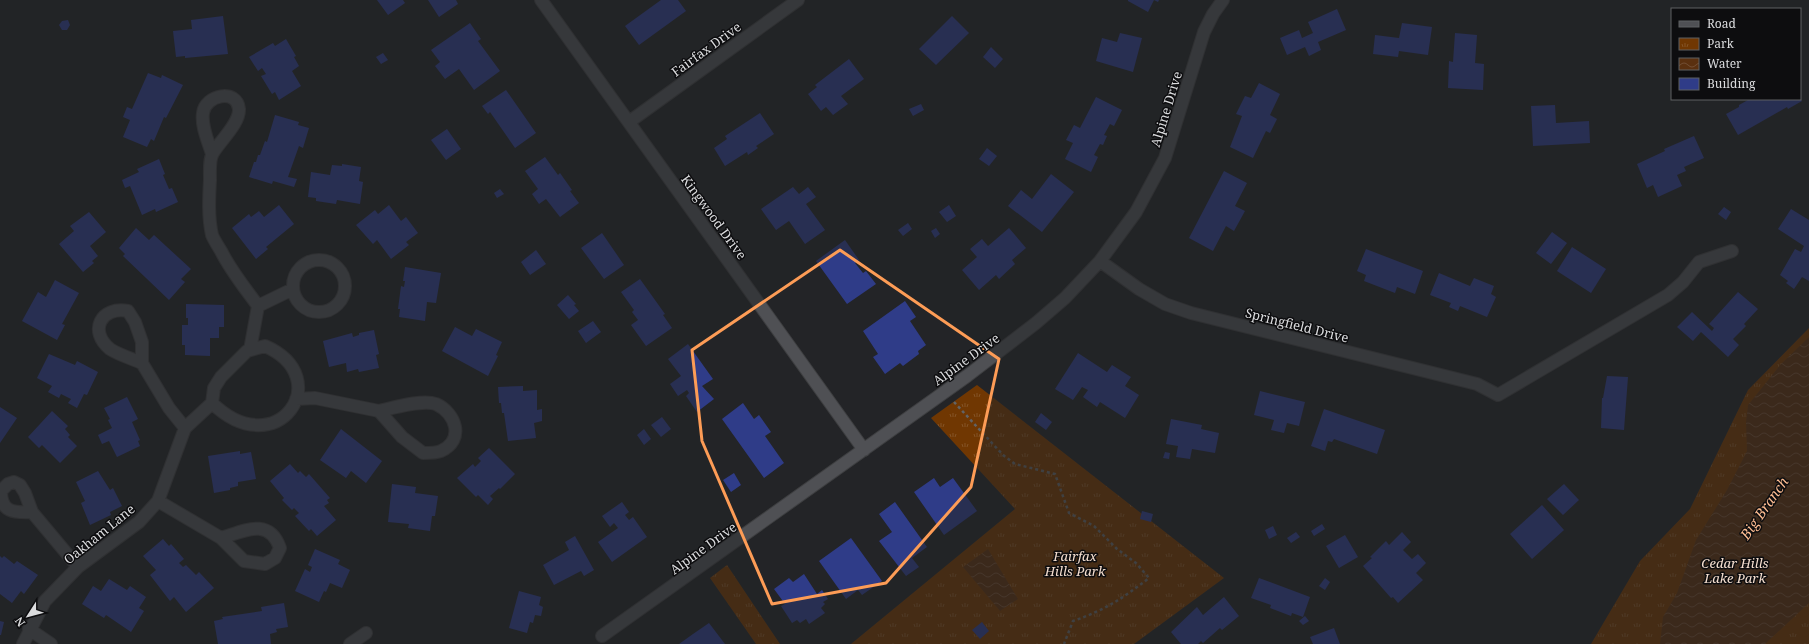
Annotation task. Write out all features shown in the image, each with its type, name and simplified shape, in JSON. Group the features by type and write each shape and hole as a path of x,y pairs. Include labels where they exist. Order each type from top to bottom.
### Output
{"street":[{"name":"Kingwood Drive","path":"541,0 864,450"},
{"name":"Fairfax Drive","path":"629,122 798,0"},
{"name":"Alpine Drive","path":"602,636 944,392 1036,323 1066,298 1100,261 1136,212 1165,158 1204,32 1213,14 1223,0"},
{"path":"212,154 208,200 212,236 230,268 258,306 250,350"},
{"name":"Springfield Drive","path":"1100,261 1139,289 1172,307 1217,320 1477,384 1498,395 1668,295 1683,282 1699,262 1732,251"},
{"path":"316,260 329,262 336,266 342,274 345,282 345,291 338,306 322,313 314,313 300,304 295,298 293,289 293,280 297,272 303,265 316,260"},
{"path":"258,306 293,289"},
{"path":"142,363 110,349 103,340 99,331 100,321 105,314 117,309 128,311 135,322 142,342 142,363 169,408 186,428"},
{"path":"265,346 283,356 292,366 297,378 298,392 296,400 295,405 286,414 275,422 263,426 235,420 224,414 212,403 214,388 221,377 250,350 265,346"},
{"path":"296,400 315,398 378,411 411,403 435,404 447,412 453,421 456,432 452,443 441,451 423,454 402,437 378,411"},
{"name":"Oakham Lane","path":"23,644 29,629 45,601 78,567 139,522 158,501 186,428 212,403"},
{"path":"158,501 221,538"},
{"path":"32,512 78,567"},
{"path":"29,629 51,644"},
{"path":"350,644 366,633"}],"path":[{"path":"944,392 1003,455 1015,464 1055,474 1068,513 1094,526 1117,549 1136,563 1149,578 1123,598 1094,614 1073,621 1064,644"}],"highlighted area":[{"path":"840,250 999,359 971,487 886,583 772,604 702,441 692,350"}],"green space":[{"name":"Cedar Hills Lake Park","path":"1809,328 1809,644 1591,644 1640,561 1690,509 1748,390"},
{"name":"Fairfax Hills Park","path":"977,385 1224,578 1134,644 851,644 1015,509 931,418"},
{"path":"727,565 780,644 756,644 710,578"}],"water":[{"name":"Cedar Hills Lake Park","path":"1809,337 1809,603 1765,644 1660,644 1663,617 1677,593 1696,540 1727,490 1747,451 1746,422 1748,405 1781,364"},
{"path":"988,549 1018,599 1000,611 963,567"}],"building":[{"path":"377,0 403,0 405,3 388,15"},
{"path":"428,0 456,0 458,4 439,17"},
{"path":"661,0 678,0 686,11 639,45 625,26"},
{"path":"1128,0 1154,0 1148,12"},
{"path":"1337,9 1346,30 1318,42 1321,50 1309,56 1305,47 1287,55 1280,38 1299,30 1302,38 1313,33 1308,22"},
{"path":"223,16 228,54 185,58 185,56 176,57 173,31 192,29 191,20"},
{"path":"952,16 969,33 936,65 919,49"},
{"path":"68,20 70,25 67,30 62,30 59,25 62,21"},
{"path":"470,23 481,39 478,41 500,71 474,90 459,69 445,79 435,66 440,62 431,50"},
{"path":"1402,23 1432,27 1428,55 1399,51 1398,57 1373,54 1375,35 1399,38"},
{"path":"1120,33 1142,38 1133,72 1096,61 1102,38 1117,42"},
{"path":"1455,33 1477,35 1475,63 1484,64 1483,90 1448,88 1449,61 1453,62"},
{"path":"286,39 296,56 294,57 299,66 292,71 301,86 279,100 275,92 272,94 261,76 266,74 262,68 258,71 249,57 273,43 275,46"},
{"path":"991,47 1003,59 995,68 983,57"},
{"path":"383,53 388,60 381,64 376,57"},
{"path":"849,59 864,79 841,96 848,104 833,115 826,107 821,111 808,94 817,87 815,85"},
{"path":"148,73 161,78 162,75 183,85 166,118 164,117 154,141 151,139 147,147 123,137 130,120 123,117 127,107 132,109"},
{"path":"1259,83 1280,94 1270,115 1277,119 1270,133 1266,131 1253,158 1230,147 1242,116 1236,114 1245,96 1251,98"},
{"path":"506,90 536,133 515,148 490,112 488,114 482,106"},
{"path":"1096,97 1122,110 1114,126 1110,124 1104,135 1107,136 1103,145 1100,144 1094,155 1098,157 1091,172 1065,159 1073,143 1066,140 1074,125 1080,128"},
{"path":"1748,100 1802,101 1788,109 1787,107 1738,135 1726,114 1739,107 1739,105"},
{"path":"921,104 924,110 913,116 909,109"},
{"path":"1555,105 1556,123 1589,121 1590,143 1533,146 1531,106"},
{"path":"760,113 774,134 756,146 758,148 748,155 747,152 725,166 714,148 727,139 725,136"},
{"path":"275,115 299,122 298,125 309,128 303,148 299,146 288,177 297,179 294,187 273,181 272,184 249,177 254,162 256,162 258,155 260,155 265,141 267,142"},
{"path":"447,129 461,149 446,160 431,140"},
{"path":"1694,136 1704,158 1684,167 1686,171 1677,175 1682,186 1658,197 1653,185 1647,188 1637,164 1665,151 1664,149"},
{"path":"987,148 997,156 989,166 979,159"},
{"path":"545,157 558,175 560,173 579,203 560,217 546,199 539,204 532,194 538,189 525,171"},
{"path":"159,159 165,174 163,175 169,189 172,188 178,202 156,212 155,209 142,215 130,186 125,188 122,180 139,172 137,169"},
{"path":"342,164 361,167 359,181 363,182 360,204 337,200 336,204 316,201 316,198 308,197 311,172 330,175 332,165 342,166"},
{"path":"1224,171 1247,183 1235,206 1245,211 1234,231 1226,226 1213,251 1189,238"},
{"path":"1051,174 1074,192 1042,232 1008,206 1021,190 1032,199"},
{"path":"793,187 799,194 808,187 816,197 806,204 825,230 805,244 789,221 776,230 761,209"},
{"path":"500,189 504,194 497,198 494,193"},
{"path":"279,205 294,224 266,247 268,249 256,259 232,228 249,214 251,217 259,211 264,217"},
{"path":"389,205 401,221 406,217 418,233 406,242 409,245 391,259 377,240 373,244 356,225 375,210 378,214"},
{"path":"949,205 956,216 947,222 939,212"},
{"path":"1724,207 1731,212 1726,220 1718,214"},
{"path":"1791,209 1809,220 1809,281 1802,277 1794,289 1786,283 1788,281 1780,275 1795,249 1801,252 1804,246 1778,229"},
{"path":"89,212 106,232 90,246 98,256 92,261 94,263 83,272 59,244 74,231 70,226"},
{"path":"908,223 912,229 903,236 898,230"},
{"path":"136,228 149,240 154,235 191,269 181,279 185,282 169,300 123,256 125,254 119,248"},
{"path":"936,228 940,234 935,238 931,231"},
{"path":"1009,228 1026,248 1012,260 1015,264 999,279 996,275 979,290 962,270 977,257 970,249 982,239 988,246"},
{"path":"1552,232 1567,243 1551,264 1536,253"},
{"path":"602,233 624,265 604,279 581,248"},
{"path":"845,240 859,260 855,263 863,273 866,271 876,284 847,304 816,261"},
{"path":"1572,247 1606,269 1591,293 1557,271"},
{"path":"1366,249 1423,271 1415,294 1397,287 1395,293 1364,281 1366,275 1357,271"},
{"path":"536,250 546,264 530,275 521,262"},
{"path":"405,267 441,273 436,303 427,302 425,321 399,317 400,309 398,309 401,286 404,287 405,281 403,281"},
{"path":"1439,273 1470,286 1474,278 1494,286 1491,294 1496,297 1487,317 1460,306 1458,311 1449,307 1451,303 1430,295"},
{"path":"640,279 665,314 663,315 672,328 646,346 631,325 638,320 632,312 634,310 621,292"},
{"path":"55,280 79,293 62,324 65,325 57,340 22,321 38,292 46,297"},
{"path":"1738,292 1758,309 1744,324 1746,326 1733,339 1739,345 1728,357 1701,332 1693,341 1677,327 1692,312 1712,331 1714,328 1709,324"},
{"path":"568,295 576,304 574,305 579,311 569,319 557,305"},
{"path":"905,301 916,317 910,321 926,345 918,351 919,354 903,366 900,363 885,374 873,357 878,354 863,331"},
{"path":"186,304 224,305 224,327 219,327 219,338 210,338 210,356 185,355 185,345 182,345 182,325 188,325 188,318 186,318"},
{"path":"593,321 601,332 586,343 578,331"},
{"path":"455,327 472,336 476,329 502,342 496,355 498,356 488,376 442,351"},
{"path":"374,330 379,354 376,355 379,368 359,372 358,369 347,372 346,363 329,367 323,341 352,333 353,337 359,335 359,333"},
{"path":"688,344 713,379 702,386 714,399 697,412 686,396 689,393 687,390 678,396 670,384 681,376 668,359"},
{"path":"1078,353 1107,372 1112,365 1131,377 1125,386 1139,395 1125,418 1100,402 1097,407 1083,397 1088,390 1082,387 1073,400 1055,389"},
{"path":"49,354 75,365 77,361 98,372 87,395 84,394 77,408 68,403 71,399 61,394 59,398 48,392 52,386 37,378"},
{"path":"1607,376 1628,377 1624,430 1601,428 1602,398"},
{"path":"523,386 523,391 537,390 537,410 542,409 542,421 534,423 536,438 508,441 504,413 502,413 501,403 499,403 498,387"},
{"path":"1260,391 1305,402 1299,426 1287,423 1284,433 1271,430 1274,420 1254,415"},
{"path":"127,397 138,419 132,422 140,440 138,441 140,446 117,457 109,441 102,444 98,435 112,428 108,420 110,419 104,408"},
{"path":"743,403 754,419 759,415 771,432 765,436 784,463 764,478 722,419"},
{"path":"0,407 17,418 0,443"},
{"path":"1324,409 1385,430 1377,454 1334,439 1332,442 1328,441 1325,451 1311,446"},
{"path":"52,411 68,426 65,429 70,435 68,437 77,446 60,463 42,445 39,448 28,437"},
{"path":"1041,413 1052,422 1046,430 1035,422"},
{"path":"662,417 671,429 661,437 651,425"},
{"path":"1171,419 1202,425 1201,429 1219,433 1215,453 1192,449 1190,459 1176,457 1178,446 1166,444"},
{"path":"341,429 382,461 366,483 351,471 346,478 320,460"},
{"path":"644,429 651,439 644,445 637,435"},
{"path":"489,448 515,474 500,489 499,488 490,496 493,499 488,505 478,495 476,497 457,478 473,464 475,467 481,461 478,458"},
{"path":"240,451 240,454 251,452 256,479 238,482 238,486 230,488 230,490 214,493 208,456"},
{"path":"1165,452 1170,453 1169,459 1163,458"},
{"path":"290,464 298,473 300,471 306,477 309,474 330,498 327,500 329,503 324,506 336,520 317,536 311,529 309,531 295,516 299,513 294,508 292,510 282,500 284,498 270,481"},
{"path":"98,471 110,490 113,488 122,506 110,512 111,515 90,525 81,503 85,501 76,482"},
{"path":"734,473 741,485 731,492 723,480"},
{"path":"934,478 940,487 953,478 977,511 944,535 914,492"},
{"path":"392,484 416,487 415,493 438,496 435,516 432,516 430,531 408,528 409,524 388,522"},
{"path":"1564,484 1579,500 1563,515 1547,499"},
{"path":"622,502 629,512 625,515 629,520 633,517 647,537 612,562 598,542 618,528 614,523 610,527 602,516"},
{"path":"895,502 927,547 912,558 919,567 906,576 879,541 892,532 879,514"},
{"path":"1542,505 1564,530 1532,559 1510,534"},
{"path":"1142,511 1153,514 1151,522 1140,519"},
{"path":"1322,524 1325,529 1314,536 1311,531"},
{"path":"1273,526 1277,535 1269,539 1265,530"},
{"path":"1296,532 1300,537 1291,543 1287,538"},
{"path":"1402,532 1411,542 1403,550 1412,559 1418,554 1426,563 1416,573 1423,580 1398,603 1393,597 1391,598 1363,566 1372,558 1370,557 1386,541 1389,545"},
{"path":"1345,535 1358,557 1339,568 1326,546"},
{"path":"575,536 594,570 584,576 581,571 554,585 543,565 569,550 565,542"},
{"path":"851,538 882,581 862,595 858,590 846,599 819,561"},
{"path":"163,539 169,546 171,544 184,559 179,563 183,567 186,565 196,575 199,572 214,588 186,612 174,597 170,601 150,575 156,570 143,556"},
{"path":"315,549 340,560 338,564 350,570 342,588 330,583 319,602 295,591 305,569 310,572 312,567 308,565"},
{"path":"0,556 2,558 4,556 14,564 17,561 38,575 24,594 21,591 12,603 0,594"},
{"path":"804,574 817,594 822,590 828,599 823,602 825,604 821,608 825,613 809,624 806,619 800,623 797,620 792,623 781,606 785,604 774,589 789,578 793,582"},
{"path":"1259,578 1310,597 1303,617 1292,613 1291,616 1270,608 1271,605 1251,598"},
{"path":"1325,578 1330,582 1325,590 1319,586"},
{"path":"109,579 127,590 130,586 146,597 139,608 144,611 131,632 106,615 104,618 82,604 93,586 101,591"},
{"path":"519,591 541,597 539,605 543,607 541,616 535,615 533,623 530,622 527,633 509,628"},
{"path":"1224,597 1239,616 1222,630 1220,628 1203,643 1201,641 1198,644 1181,644 1171,632 1197,607 1203,615"},
{"path":"284,603 288,627 276,629 277,632 270,634 271,644 218,644 214,621 223,619 222,617 262,611 261,607"},
{"path":"1305,616 1309,621 1303,625 1299,621"},
{"path":"0,621 4,622 1,635 0,635"},
{"path":"982,622 989,631 980,639 972,630"},
{"path":"709,623 725,644 679,644 693,634"},
{"path":"1334,628 1340,644 1313,644 1310,637"}],"water label":[{"name":"Big Branch","path":"1764,508"}]}
